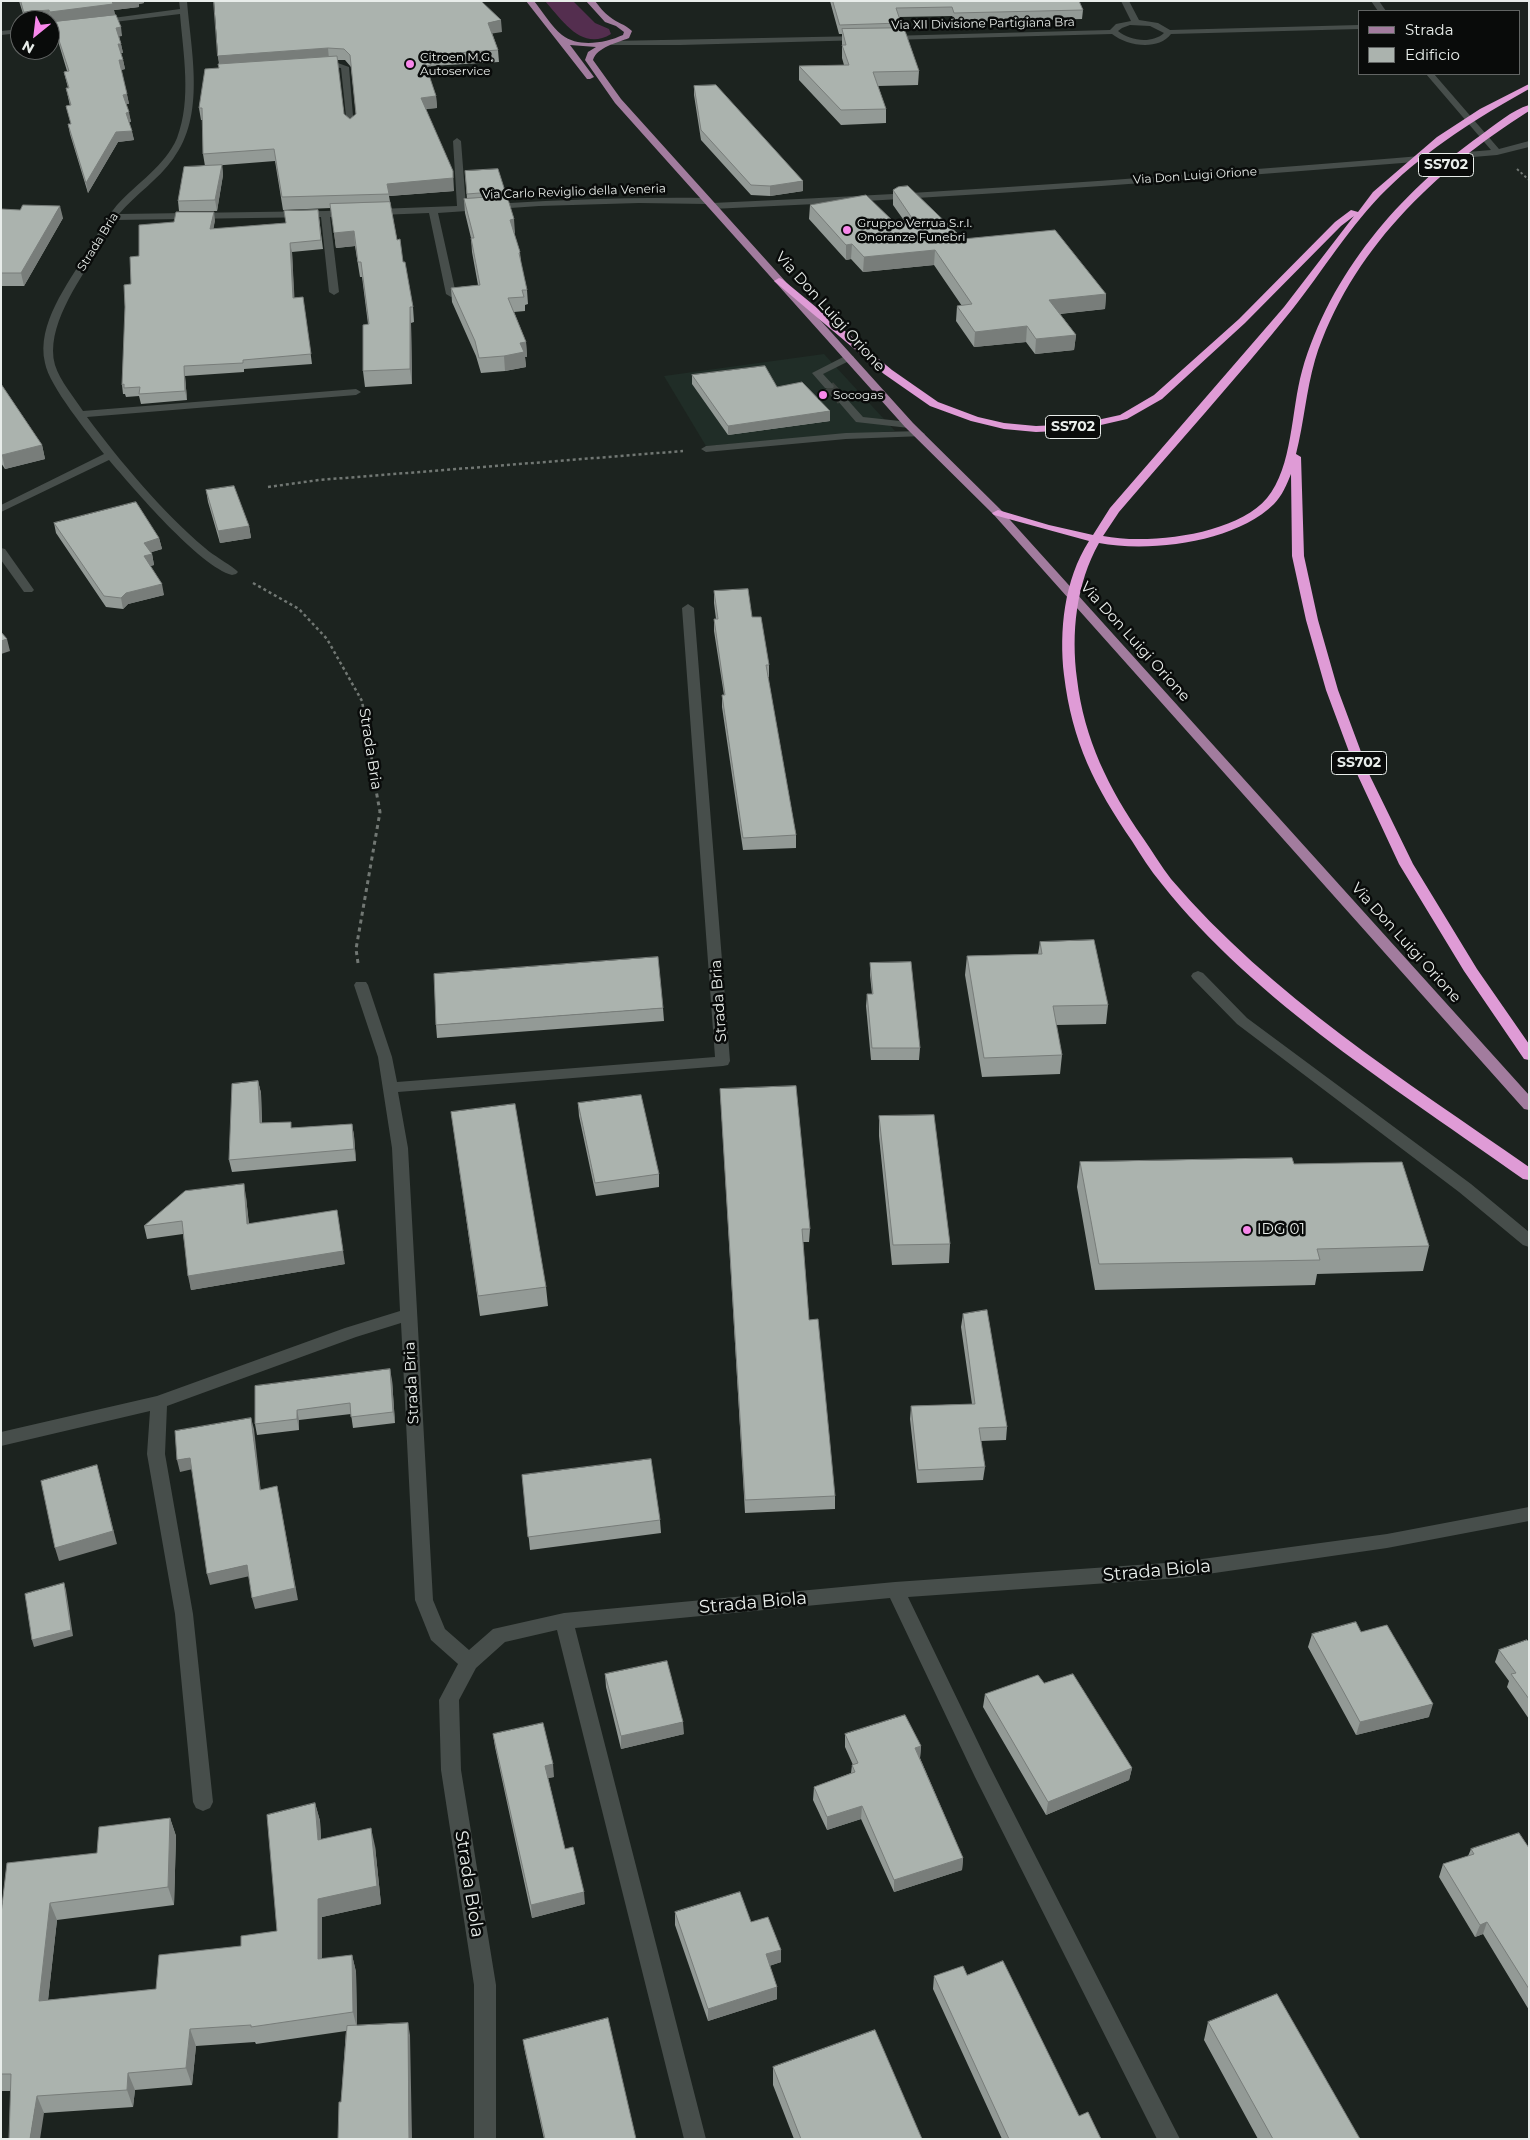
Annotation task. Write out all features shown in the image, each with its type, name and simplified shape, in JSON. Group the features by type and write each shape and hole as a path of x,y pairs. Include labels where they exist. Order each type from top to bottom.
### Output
{"highway":[{"name":"SS702","path":"779,281 888,372 934,404 975,419 1004,426 1036,429 1079,427 1123,417 1158,397 1242,320 1338,224 1440,139 1483,111 1529,86"},
{"name":"SS702","path":"998,514 1055,531 1118,542 1172,540 1213,533 1244,520 1269,504 1281,486 1289,467 1303,390 1323,327 1346,284 1376,238 1412,196 1447,163 1477,140 1529,107"},
{"name":"SS702","path":"1383,188 1286,309 1114,510 1092,545 1079,573 1070,613 1067,650 1073,701 1085,745 1098,776 1143,849 1165,880 1208,928 1261,978 1325,1031 1529,1175"},
{"name":"SS702","path":"1296,433 1298,556 1312,620 1332,690 1360,767 1406,864 1471,971 1529,1055"}],"main road":[{"name":"Via Don Luigi Orione","path":"530,1 589,76 618,101"},
{"path":"590,1 608,20 624,28"},
{"name":"Via Don Luigi Orione","path":"624,28 628,31 626,36 590,54 589,60 618,101 909,425 998,514 1529,1105"},
{"path":"561,38 577,44 609,44"}],"street":[{"path":"1125,1 1136,23"},
{"path":"90,24 183,6"},
{"name":"Strada Bria","path":"183,6 195,73 188,113 176,151 112,217 70,289 54,324 48,348 51,369 79,414 110,454 200,549 232,572"},
{"path":"1168,32 1164,38 1150,41 1123,38 1114,32 1119,26 1136,23 1160,26 1168,32 1358,27"},
{"path":"624,28 661,38 702,42"},
{"name":"Via XII Divisione Partigiana Bra","path":"878,38 1114,32"},
{"path":"609,44 868,38"},
{"path":"309,65 335,64 345,67 350,126"},
{"path":"1431,75 1497,152"},
{"path":"457,141 462,209"},
{"name":"Via Don Luigi Orione","path":"710,204 883,199 1497,152 1529,144"},
{"name":"Via Carlo Reviglio della Veneria","path":"112,217 325,214 462,209 539,203 710,204"},
{"path":"433,210 451,294"},
{"path":"325,214 334,292"},
{"path":"829,386 817,373 849,356"},
{"path":"79,414 356,392"},
{"path":"842,400 860,420 909,425"},
{"path":"706,450 846,436 920,434"},
{"path":"1,509 110,454"},
{"path":"1,551 28,590"},
{"name":"Strada Bria","path":"390,1088 723,1062 688,608"},
{"path":"1198,976 1242,1021 1465,1188 1529,1241"},
{"name":"Strada Bria","path":"361,984 385,1058 400,1148 424,1600 438,1634 470,1662"},
{"path":"1,1439 159,1402 351,1332 408,1315"},
{"path":"159,1402 156,1454 184,1614 203,1802"},
{"name":"Strada Biola","path":"485,2139 485,1985 451,1770 449,1700 470,1662 500,1635 564,1621 895,1590 1180,1570 1387,1541 1529,1514"},
{"path":"895,1590 982,1771 1169,2139"},
{"path":"564,1621 696,2139"}],"path":[{"path":"268,487 319,480 706,450"},
{"name":"Strada Bria","path":"232,572 299,609 327,639 362,701 380,812 356,949 361,984"}],"shaded area":[{"path":"545,1 573,1 595,23 609,29 611,34 601,39 591,39 582,36 566,25"},
{"path":"824,354 895,431 706,446 664,376"}],"building":[{"path":"21,1 112,1 113,4 60,11 23,10"},
{"path":"214,1 481,1 501,20 488,23 498,50 428,55 431,65 426,66 436,96 421,98 453,171 453,178 387,184 389,194 282,197 274,149 203,154 202,108 199,108 205,69 219,68 218,64 337,56 344,114 350,119 356,114 350,55 344,49 328,48 218,56"},
{"path":"833,1 1079,1 1083,10 954,13 952,7 896,8 901,23 840,25"},
{"path":"116,15 121,27 116,28 123,60 119,60 127,94 123,95 129,112 126,113 132,131 116,132 86,183 68,124 71,124 66,106 71,105 66,88 69,88 64,72 69,71 60,43 60,21"},
{"path":"904,28 919,71 873,72 886,109 841,110 799,66 849,65 842,45 846,45 842,29"},
{"path":"716,85 803,181 770,186 751,185 701,130 694,86"},
{"path":"222,165 215,200 178,201 184,167"},
{"path":"498,169 505,191 467,194 465,171"},
{"path":"908,186 963,239 1055,230 1106,294 1049,300 1076,335 1036,339 1027,326 975,332 957,306 972,304 935,250 864,257 852,244 846,245 810,205 866,195 896,224 914,221 893,190 898,187"},
{"path":"507,196 514,219 510,220 520,252 527,290 522,290 524,297 508,298 526,342 520,343 524,352 479,358 475,341 451,288 480,285 471,238 474,238 464,199"},
{"path":"390,202 397,240 400,239 413,307 410,307 410,369 363,371 363,325 369,324 361,262 358,262 354,231 334,233 330,204"},
{"path":"23,205 60,206 21,273 1,273 1,209 20,210"},
{"path":"318,210 321,240 290,243 293,298 303,297 311,354 243,360 243,363 184,366 185,391 139,394 140,387 124,388 124,384 122,385 124,285 131,284 130,257 139,256 139,225 174,222 176,212 214,212 210,229 286,223 284,211"},
{"path":"765,366 777,387 802,382 830,411 728,426 692,375"},
{"path":"1,384 42,445 1,454"},
{"path":"234,486 249,526 218,531 206,490"},
{"path":"136,502 159,538 144,543 152,554 144,556 162,584 126,593 121,598 104,596 54,523"},
{"path":"748,589 752,617 761,617 769,665 766,665 796,835 743,838 722,695 725,695 714,619 718,619 714,591"},
{"path":"1,632 7,639 1,641"},
{"path":"1094,940 1108,1005 1053,1006 1062,1055 984,1058 967,956 1042,954 1040,942"},
{"path":"658,957 663,1008 436,1025 434,974"},
{"path":"911,962 920,1048 872,1048 867,994 873,994 870,963"},
{"path":"258,1081 260,1123 291,1122 291,1128 352,1124 354,1149 229,1160 232,1084"},
{"path":"796,1086 810,1229 802,1229 809,1320 818,1319 835,1496 745,1500 720,1089"},
{"path":"641,1095 659,1174 595,1183 578,1103"},
{"path":"515,1104 546,1287 478,1296 451,1112"},
{"path":"934,1115 950,1244 893,1245 879,1116"},
{"name":"IDG 01","path":"1292,1158 1294,1164 1402,1162 1429,1246 1317,1249 1320,1260 1099,1264 1080,1162"},
{"path":"244,1184 247,1224 337,1210 343,1251 188,1276 182,1221 144,1226 185,1191"},
{"path":"987,1310 1007,1427 979,1428 985,1467 918,1470 911,1406 975,1404 963,1314"},
{"path":"390,1369 393,1412 351,1417 350,1403 297,1410 297,1419 255,1424 255,1386"},
{"path":"251,1418 260,1490 277,1486 295,1588 252,1598 247,1565 207,1574 190,1458 177,1460 175,1431"},
{"path":"651,1459 660,1520 528,1537 522,1475"},
{"path":"97,1465 113,1531 55,1548 41,1481"},
{"path":"64,1583 71,1630 32,1640 25,1594"},
{"path":"1356,1622 1361,1632 1387,1625 1433,1704 1360,1722 1312,1634"},
{"path":"1527,1640 1529,1642 1529,1699 1511,1674 1516,1673 1499,1650"},
{"path":"667,1661 683,1722 621,1736 605,1674"},
{"path":"1073,1674 1132,1768 1048,1802 985,1694 1038,1675 1044,1683"},
{"path":"905,1715 921,1746 915,1748 963,1858 894,1880 862,1806 827,1817 814,1787 855,1772 852,1765 858,1763 845,1734"},
{"path":"543,1723 553,1764 545,1766 565,1849 573,1847 584,1892 531,1905 493,1734"},
{"path":"315,1803 318,1840 371,1828 377,1886 318,1899 318,1959 352,1955 353,2012 251,2027 251,2025 190,2029 186,2068 128,2073 127,2090 37,2096 30,2139 9,2139 11,2074 1,2074 1,1914 7,1863 97,1853 99,1827 170,1818 168,1887 50,1903 39,2001 156,1989 159,1955 241,1946 241,1936 277,1931 267,1815"},
{"path":"1519,1833 1529,1848 1529,1989 1487,1922 1480,1925 1443,1864 1474,1854 1471,1849"},
{"path":"740,1892 751,1922 768,1917 781,1950 766,1954 777,1987 708,2009 675,1912"},
{"path":"1003,1961 1079,2116 1088,2112 1101,2139 1009,2139 934,1976 963,1966 967,1975"},
{"path":"1277,1994 1360,2139 1273,2139 1208,2022"},
{"path":"608,2018 636,2139 545,2139 523,2040"},
{"path":"408,2023 409,2139 338,2139 339,2102 341,2102 347,2026"},
{"path":"875,2030 922,2139 801,2139 773,2067"}],"tunnel":[{"path":"829,386 842,400"}],"place":[{"name":"Citroen M.G. Autoservice","path":"410,64"},
{"name":"Gruppo Verrua S.r.l. Onoranze Funebri","path":"847,230"},
{"name":"Socogas","path":"823,395"},
{"name":"IDG 01","path":"1247,1230"}]}
